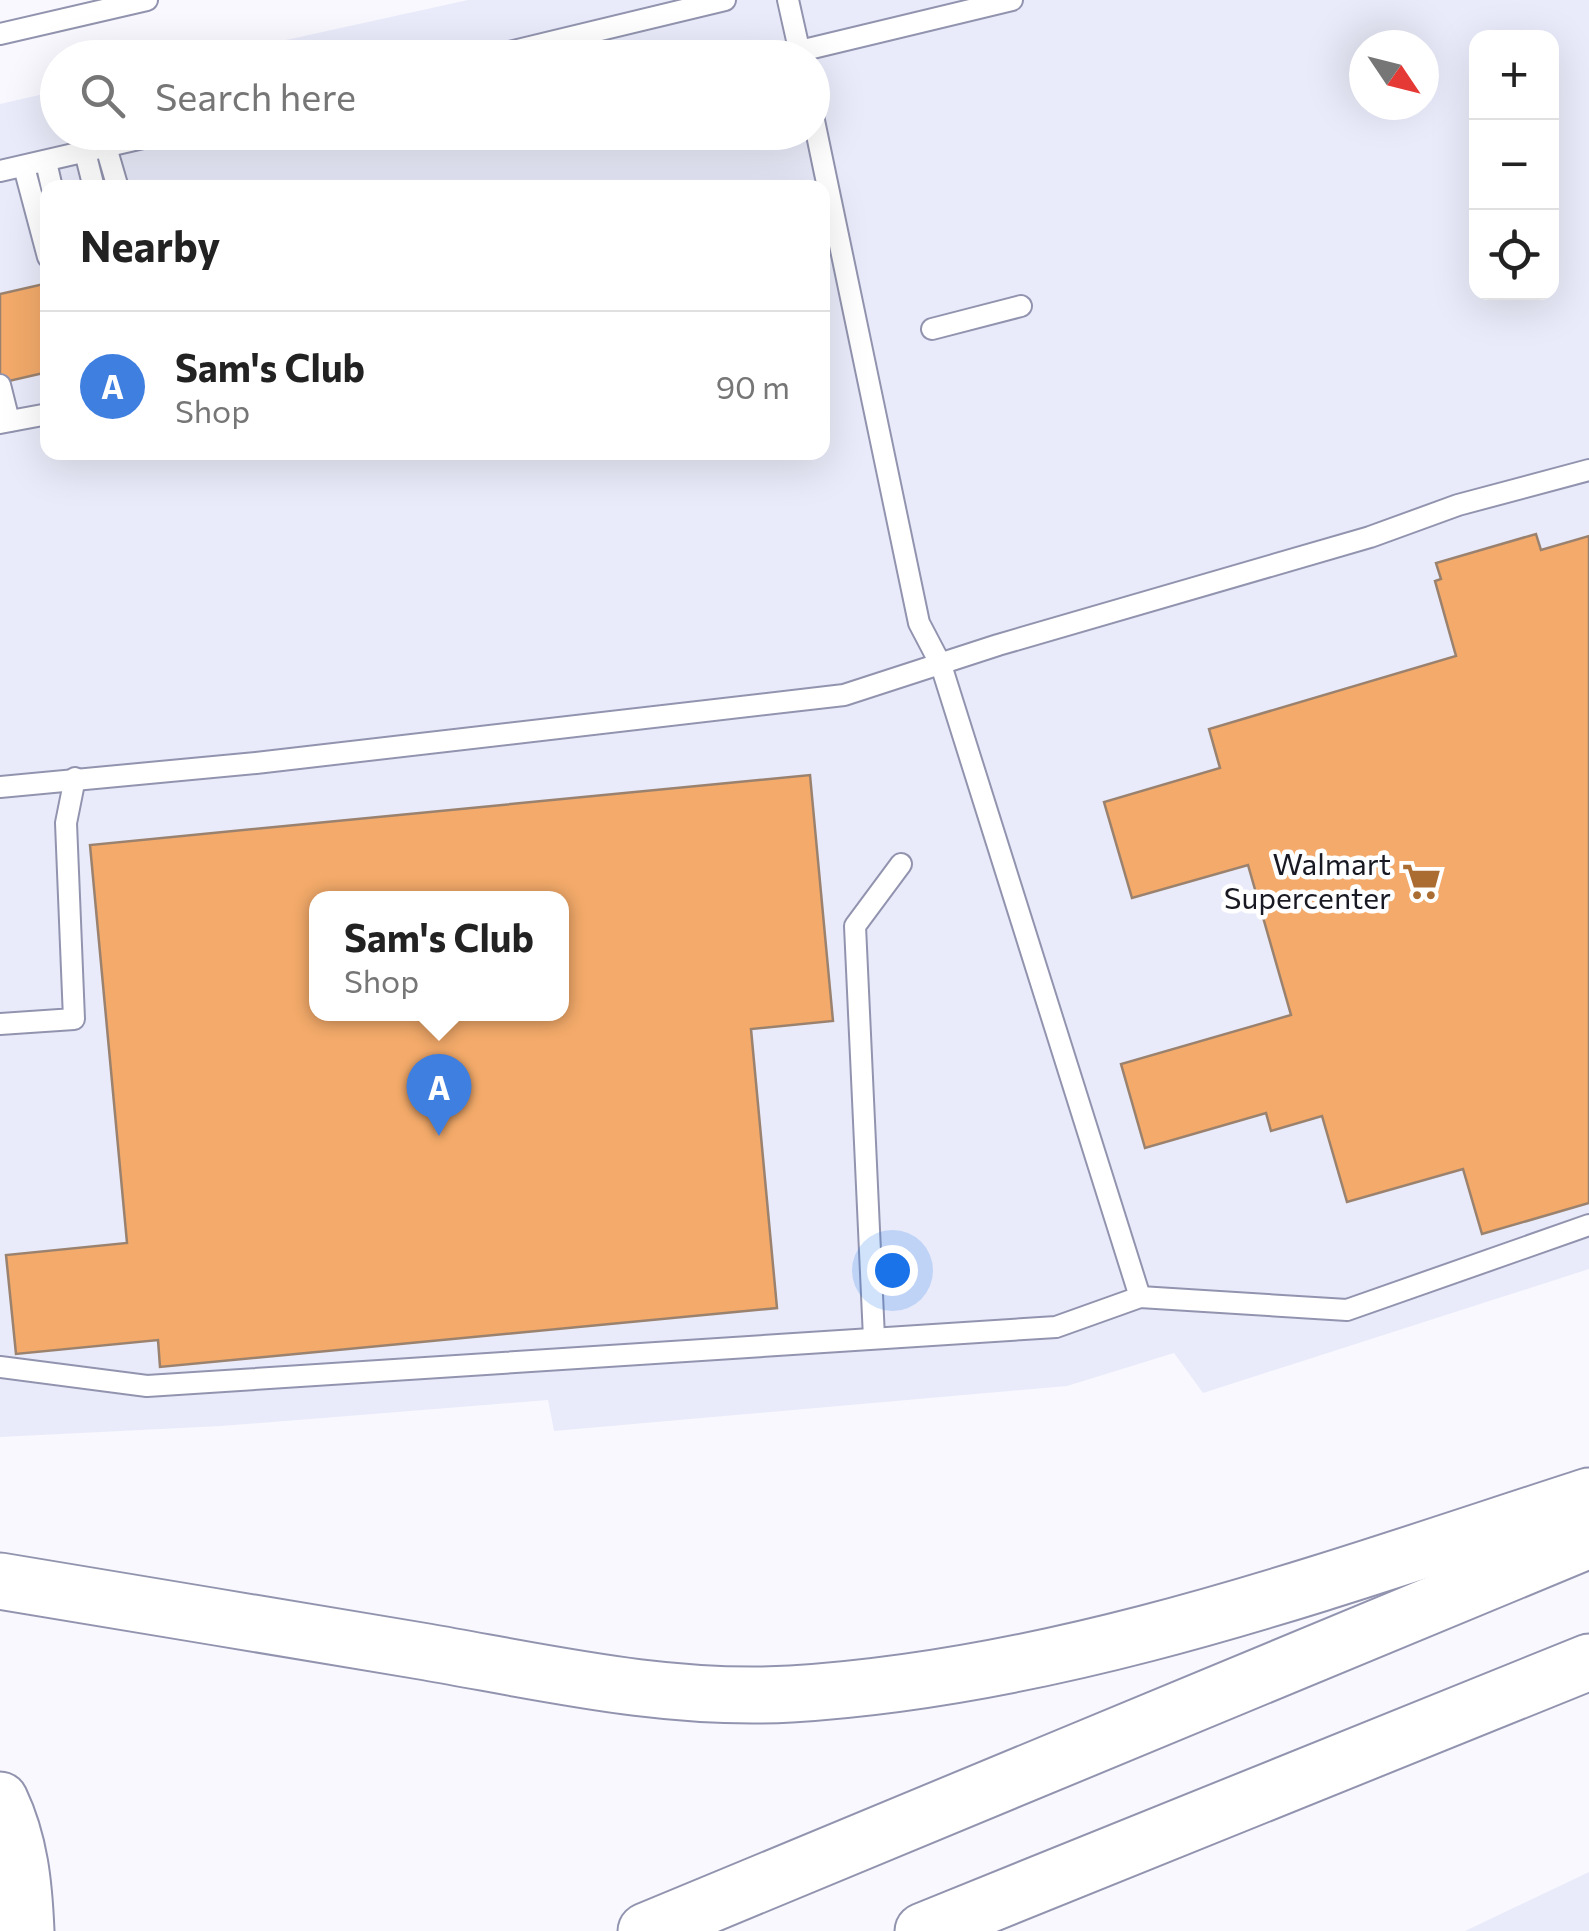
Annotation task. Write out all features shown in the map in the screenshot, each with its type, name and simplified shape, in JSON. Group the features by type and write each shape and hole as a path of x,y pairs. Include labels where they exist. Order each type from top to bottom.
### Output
{"highway":[{"path":"0,1581 650,1691 788,1694 1006,1666 1132,1638 1589,1496"},
{"path":"646,1931 1589,1540"},
{"path":"922,1931 1589,1662"},
{"path":"0,1800 16,1842 24,1886 26,1931"}],"lane":[{"path":"0,34 147,0"},
{"path":"559,40 725,0"},
{"path":"788,0 798,40"},
{"path":"830,47 1012,0"},
{"path":"0,171 92,150"},
{"path":"94,180 96,150"},
{"path":"97,150 113,180"},
{"path":"820,150 826,180"},
{"path":"46,162 50,180"},
{"path":"24,166 40,227"},
{"path":"830,197 919,623 940,665 1140,1297"},
{"path":"932,329 1021,306"},
{"path":"0,384 4,422 40,415"},
{"path":"0,787 256,763 844,695 998,645 1370,537 1458,505 1589,470"},
{"path":"0,1024 74,1019 66,824 75,778"},
{"path":"874,1338 855,926 901,864"},
{"path":"0,1367 147,1386 1056,1327 1140,1297 1347,1310 1589,1226"}],"shaded area":[{"path":"468,0 1589,0 1589,1269 1203,1393 1174,1353 1067,1386 554,1431 548,1400 221,1426 0,1437 0,104 40,95 40,150 830,150 830,40 286,40"},
{"path":"1589,1872 1589,1931 1465,1931"}],"building":[{"path":"40,285 40,374 0,383 0,294"},
{"name":"Walmart Supercenter","path":"1536,534 1541,550 1589,536 1589,1203 1482,1234 1463,1169 1347,1202 1322,1116 1271,1131 1266,1113 1145,1148 1121,1064 1291,1015 1248,865 1132,898 1104,802 1220,768 1209,729 1456,656 1435,581 1441,579 1436,563"},
{"path":"810,775 833,1021 751,1029 777,1308 160,1367 158,1340 16,1354 6,1255 127,1243 90,845"}],"place":[{"name":"Walmart Supercenter","path":"1421,882"},
{"name":"Sam's Club","path":"439,1136"}]}
